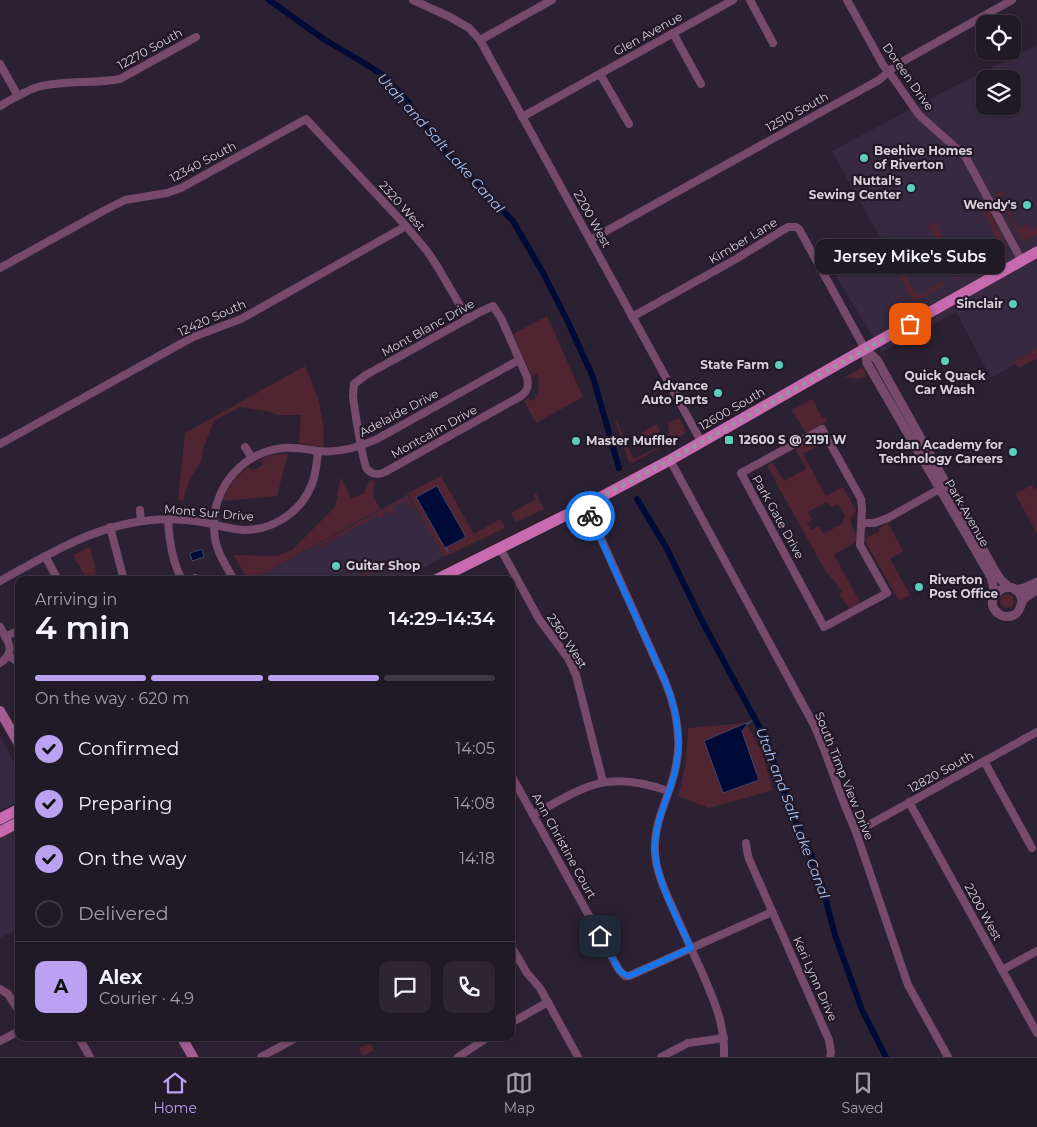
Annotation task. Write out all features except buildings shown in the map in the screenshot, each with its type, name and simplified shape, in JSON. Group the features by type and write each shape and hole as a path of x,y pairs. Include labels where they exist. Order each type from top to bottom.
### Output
{"main road":[{"name":"12600 South","path":"444,576 586,505 670,460 1037,252"},
{"path":"0,711 15,737"},
{"path":"0,819 15,811"},
{"path":"0,832 15,824"},
{"path":"184,1041 193,1057"}],"street":[{"name":"2200 West","path":"413,0 469,28 480,40 702,442"},
{"path":"480,40 552,0"},
{"name":"Glen Avenue","path":"522,117 733,0"},
{"path":"750,0 773,43"},
{"name":"Doreen Drive","path":"847,0 883,65 919,115 965,156 1022,261"},
{"name":"12510 South","path":"590,240 879,80 898,64 1012,0"},
{"path":"674,33 701,84"},
{"name":"12270 South","path":"0,106 37,87 49,84 120,79 196,37"},
{"path":"0,64 18,96"},
{"path":"600,74 629,124"},
{"name":"2320 West","path":"306,119 427,251 468,319"},
{"name":"12340 South","path":"0,268 125,200 166,193 180,188 306,119"},
{"name":"12420 South","path":"0,444 193,337 241,319 406,226"},
{"name":"Kimber Lane","path":"632,317 792,226 799,229 865,349"},
{"name":"Mont Blanc Drive","path":"361,446 354,398 354,384 366,375 493,306 501,318 527,377 528,386"},
{"name":"Park Avenue","path":"865,349 867,363 998,577 1004,584 1019,593 1022,602"},
{"name":"Adelaide Drive","path":"232,576 217,546 214,524 216,506 220,494 226,483 241,465 262,453 285,448 318,451 342,450 361,446 377,439 519,360"},
{"name":"Montcalm Drive","path":"361,446 367,469 374,474 382,474 522,396 528,386"},
{"name":"Park Gate Drive","path":"822,429 860,499 862,522 860,545 887,593 824,627 741,473 822,429"},
{"path":"245,447 252,458"},
{"name":"Mont Sur Drive","path":"0,581 84,536 141,521 193,521 242,530 258,529 274,524 288,516 300,505 315,476 318,451"},
{"name":"South Timp View Drive","path":"670,460 814,725 856,832 908,986 948,1057"},
{"path":"862,522 874,522 888,518 944,487"},
{"name":"Park Avenue","path":"944,487 990,577 995,594 993,600 994,608 999,614 1004,616 1016,614 1028,595 1037,590"},
{"path":"586,505 674,704 678,728 676,766 657,826 656,862 662,885 716,1005 724,1038 724,1057"},
{"path":"140,510 141,521"},
{"path":"168,520 170,546 180,576"},
{"path":"110,528 123,576"},
{"name":"2360 West","path":"500,548 539,619 568,658 576,674 603,782"},
{"path":"45,556 56,576"},
{"path":"995,594 1001,589 1024,588 1037,582"},
{"path":"0,627 10,647 8,655 0,663"},
{"path":"5,637 15,632"},
{"path":"8,655 15,660"},
{"name":"12820 South","path":"856,832 1037,732"},
{"path":"984,761 1032,848"},
{"path":"533,815 584,788 603,782 619,780 636,782 668,792"},
{"name":"Ann Christine Court","path":"515,782 622,973 629,976 691,948"},
{"name":"2200 West","path":"910,802 1037,1033"},
{"name":"Keri Lynn Drive","path":"746,843 749,859 830,1040 830,1057"},
{"path":"691,948 772,912"},
{"path":"1002,970 1037,951"},
{"path":"515,953 523,967 540,988 578,1057"},
{"path":"0,990 8,994 15,1005"},
{"path":"515,1021 548,1002"},
{"path":"0,1041 15,1033"},
{"path":"661,1057 688,1043 724,1038"},
{"path":"81,1041 90,1057"},
{"path":"261,1057 290,1041"},
{"path":"458,1057 482,1041"}],"shaded area":[{"path":"1037,45 1037,352 991,378 956,312 882,352 831,268 881,239 832,151 976,76 976,115 1021,115 1021,70 987,70 1007,60 1021,60 1021,53"},
{"path":"1002,190 1005,193 1001,198 1019,230 1024,224 1031,229 1037,227 1037,234 1023,242 996,194"},
{"path":"984,201 1008,249 955,280 954,277 962,274 962,270 997,250 1000,243 979,203"},
{"path":"932,221 935,223 957,263 947,268 944,264 947,257 931,229 926,231"},
{"path":"888,244 915,293 923,294 942,281 945,285 914,302 883,246"},
{"path":"547,316 583,397 536,423 524,401 528,398 533,401 537,395 538,376 537,374 532,377 513,334"},
{"path":"1037,349 1037,358 1019,368 1013,362"},
{"path":"305,366 318,398 324,429 323,447 299,443 301,415 278,415 240,407 214,421 203,449 201,461 190,479 183,500 178,500 185,433"},
{"path":"862,367 866,377 857,379 845,377"},
{"path":"812,399 821,416 827,420 806,433 792,410"},
{"path":"679,418 686,433 630,464 617,421 634,459 661,445 669,436 668,423"},
{"path":"657,424 660,430 657,437 650,441 647,437 642,439 640,434"},
{"path":"816,437 820,437 825,442 803,454 826,496 843,487 856,511 851,519 851,523 857,541 834,555 860,602 850,609 839,594 842,592 826,572 767,466 772,462 784,481 806,469 795,448","holes":["827,502 831,507 838,504 845,516 842,524 823,534 819,526 811,530 807,523 812,520 808,512"]},
{"path":"288,453 277,496 222,501 233,482 248,467 252,471 263,465 261,459 271,455"},
{"path":"441,476 474,534 500,519 505,528 444,557 408,493"},
{"path":"341,477 351,498 363,494 370,480 375,481 373,496 380,509 259,576 244,576 245,575 234,555 278,556 292,550 335,507"},
{"path":"1032,485 1034,489 1037,488 1037,533 1015,494"},
{"path":"536,493 544,509 516,522 511,513 536,499 534,495"},
{"path":"408,494 444,556 411,576 259,576"},
{"path":"407,496 414,508 409,507 407,500 393,507 393,514 390,514 388,511 382,514 384,517 379,518 377,516 320,547 318,545"},
{"path":"888,523 903,551 890,559 910,595 899,601 864,539 879,531 879,528"},
{"path":"90,547 97,576 85,576 73,555"},
{"path":"389,559 391,562 366,576 359,576"},
{"path":"1004,594 1010,594 1014,601 1010,608 1004,608 1000,604 1000,598"},
{"path":"746,723 761,750 773,790 709,808 678,796 685,762 688,728"},
{"path":"0,736 15,764 15,803 0,811"},
{"path":"15,805 15,931 0,938 0,814"},
{"path":"370,1043 374,1050 363,1056 359,1048"}],"water":[{"path":"437,486 466,537 445,548 416,497"},
{"path":"202,549 204,557 192,561 190,553"},
{"path":"746,723 747,725 742,731 759,780 723,793 704,741"}],"waterway":[{"name":"Utah and Salt Lake Canal","path":"269,0 325,40 383,75 407,101 442,148 513,221 542,271 593,377 619,468"},
{"name":"Utah and Salt Lake Canal","path":"637,499 666,547 702,621 767,741 793,815 809,849 821,882 835,935 862,1010 886,1057"},
{"path":"747,724 755,719"}],"way so far":[{"path":"590,516 586,505 702,442 910,324"}],"place":[{"name":"Beehive Homes of Riverton","path":"864,158"},
{"name":"Nuttal's Sewing Center","path":"911,188"},
{"name":"Wendy's","path":"1027,205"},
{"name":"Sinclair","path":"1013,304"},
{"name":"Jersey Mike's Subs","path":"910,324"},
{"name":"Quick Quack Car Wash","path":"945,361"},
{"name":"State Farm","path":"779,365"},
{"name":"Advance Auto Parts","path":"718,393"},
{"name":"12600 S @ 2191 W","path":"729,440"},
{"name":"Master Muffler","path":"576,441"},
{"name":"Jordan Academy for Technology Careers","path":"1013,452"},
{"name":"Guitar Shop","path":"336,566"},
{"name":"Riverton Post Office","path":"919,587"}],"route":[{"path":"590,516 674,704 678,728 676,766 660,813 655,851 662,885 691,948 626,976 619,970 600,936"}]}
